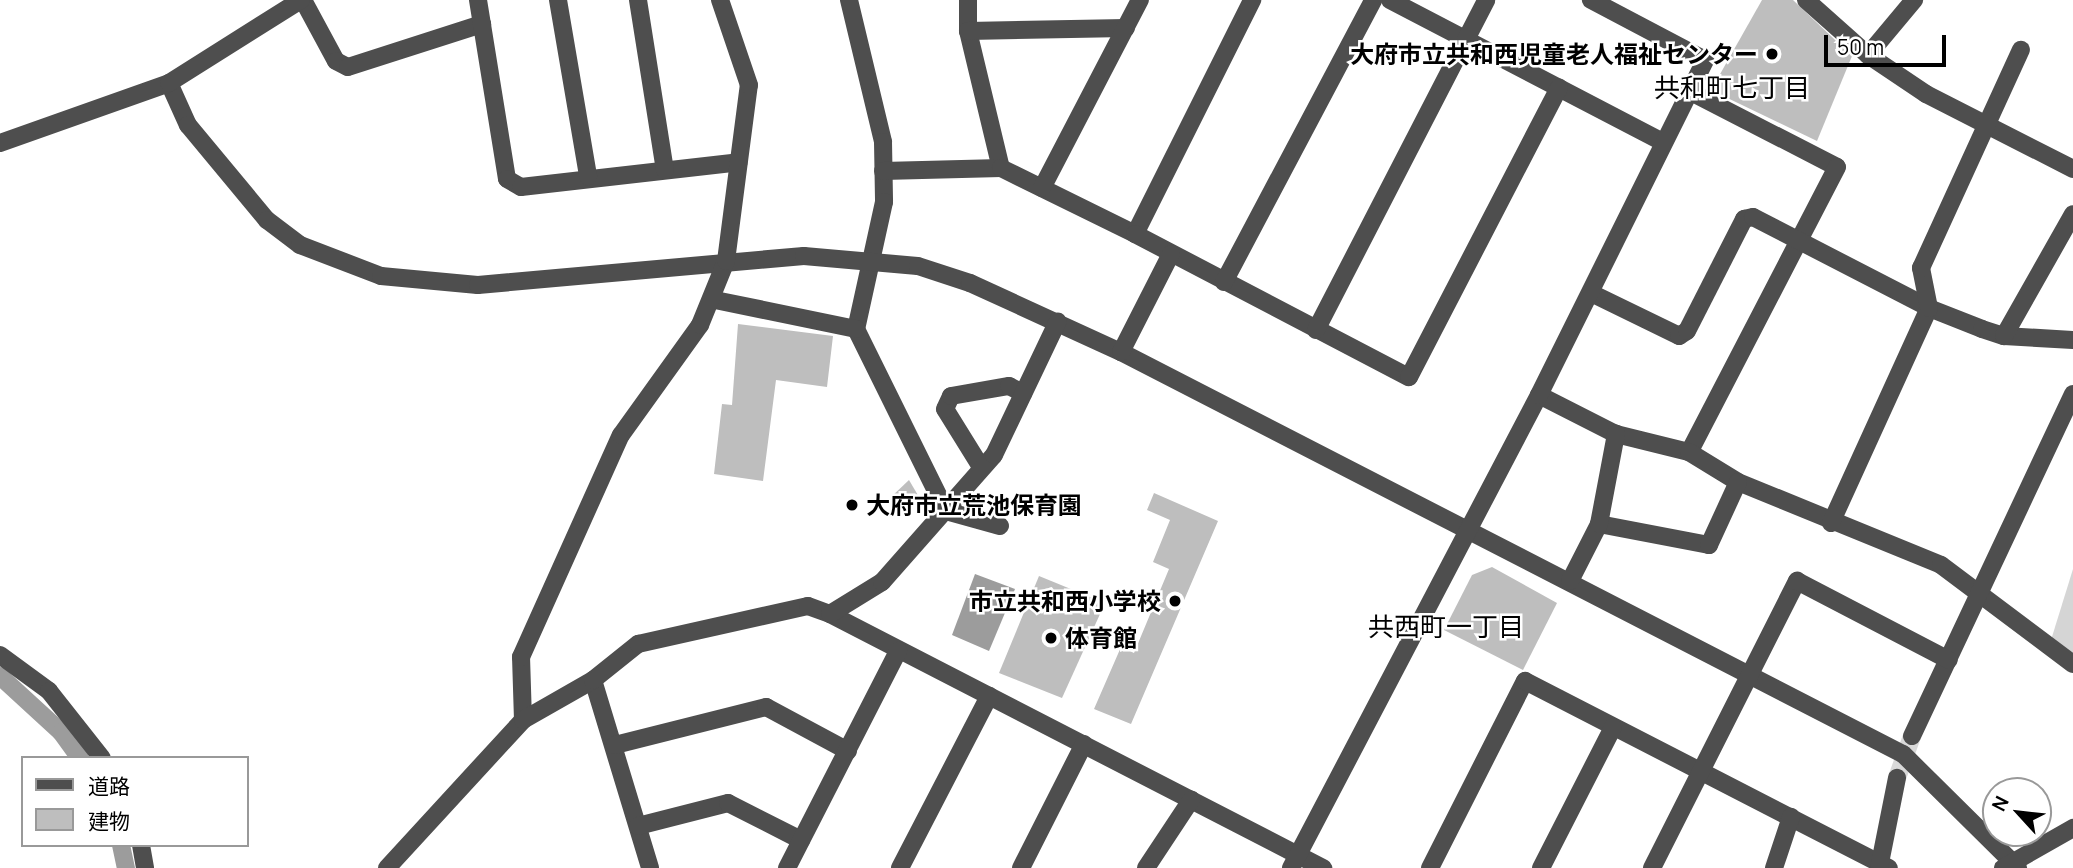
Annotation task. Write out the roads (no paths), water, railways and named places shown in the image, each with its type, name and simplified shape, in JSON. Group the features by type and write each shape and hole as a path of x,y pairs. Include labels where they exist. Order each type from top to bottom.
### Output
{"street":[{"path":"0,143 169,83 302,0 336,61 348,67 481,24"},
{"path":"478,0 507,179 521,187 588,176 739,162"},
{"path":"558,0 588,176"},
{"path":"638,0 665,170"},
{"path":"523,720 521,657 621,435 715,300 726,261 748,85 720,0"},
{"path":"849,0 883,142 884,202 856,329 946,511 1000,526"},
{"path":"968,0 968,31 1001,168"},
{"path":"1042,188 1140,0"},
{"path":"1135,234 1252,0"},
{"path":"1224,282 1373,0"},
{"path":"1390,0 1662,142"},
{"path":"1316,330 1486,0"},
{"path":"1295,862 1466,528 1539,395 1591,293 1662,142 1705,60 1591,0"},
{"path":"1806,0 1868,55 1926,94 2073,169"},
{"path":"1868,55 1914,0"},
{"path":"968,31 1126,28"},
{"path":"1831,523 1929,309 1921,268 2021,50"},
{"path":"169,83 188,125 240,194 300,245 341,264 429,284 478,285 804,256 870,259 970,283 1121,352 1903,754 2012,866 2073,828"},
{"path":"883,171 1001,168 1135,234 1409,377 1559,88"},
{"path":"1689,91 1837,167 1689,452"},
{"path":"2004,336 2073,214"},
{"path":"1591,293 1679,336 1687,331 1744,219 1753,217 1929,309 2004,336 2073,340"},
{"path":"1121,352 1171,254"},
{"path":"715,300 856,329"},
{"path":"830,614 882,582 994,455 1058,321"},
{"path":"981,467 945,409 951,396 1009,386 1023,393"},
{"path":"1912,736 1981,596 2073,394"},
{"path":"1539,395 1616,434 1689,452 1738,482 1831,523 1941,565 2073,663"},
{"path":"1570,581 1599,524 1616,434"},
{"path":"1599,524 1709,545 1738,482"},
{"path":"1653,868 1797,581 1949,660"},
{"path":"387,868 523,720 593,680 638,645 808,606 830,614 1191,800 1295,862 1322,868"},
{"path":"787,868 898,651"},
{"path":"0,655 48,691 100,756"},
{"path":"593,680 615,745 650,868"},
{"path":"1430,868 1525,681 1882,866 1897,778"},
{"path":"900,868 989,696"},
{"path":"615,745 766,706 848,751"},
{"path":"1541,868 1613,727"},
{"path":"1021,868 1084,744"},
{"path":"1146,868 1191,800"},
{"path":"638,826 728,803 802,840"},
{"path":"1774,868 1791,817"},
{"path":"141,847 145,868"}],"waterway":[{"path":"0,676 61,732 79,756"},
{"path":"121,847 126,868"}],"tunnel":[{"path":"1897,778 1912,736"}],"place":[{"name":"大府市立共和西児童老人福祉センター","path":"1772,54"},
{"name":"大府市立荒池保育園","path":"852,505"},
{"name":"市立共和西小学校","path":"1175,601"},
{"name":"体育館","path":"1051,638"}],"district":[{"name":"共和町七丁目","path":"1732,88"},
{"name":"共西町一丁目","path":"1446,627"}]}
